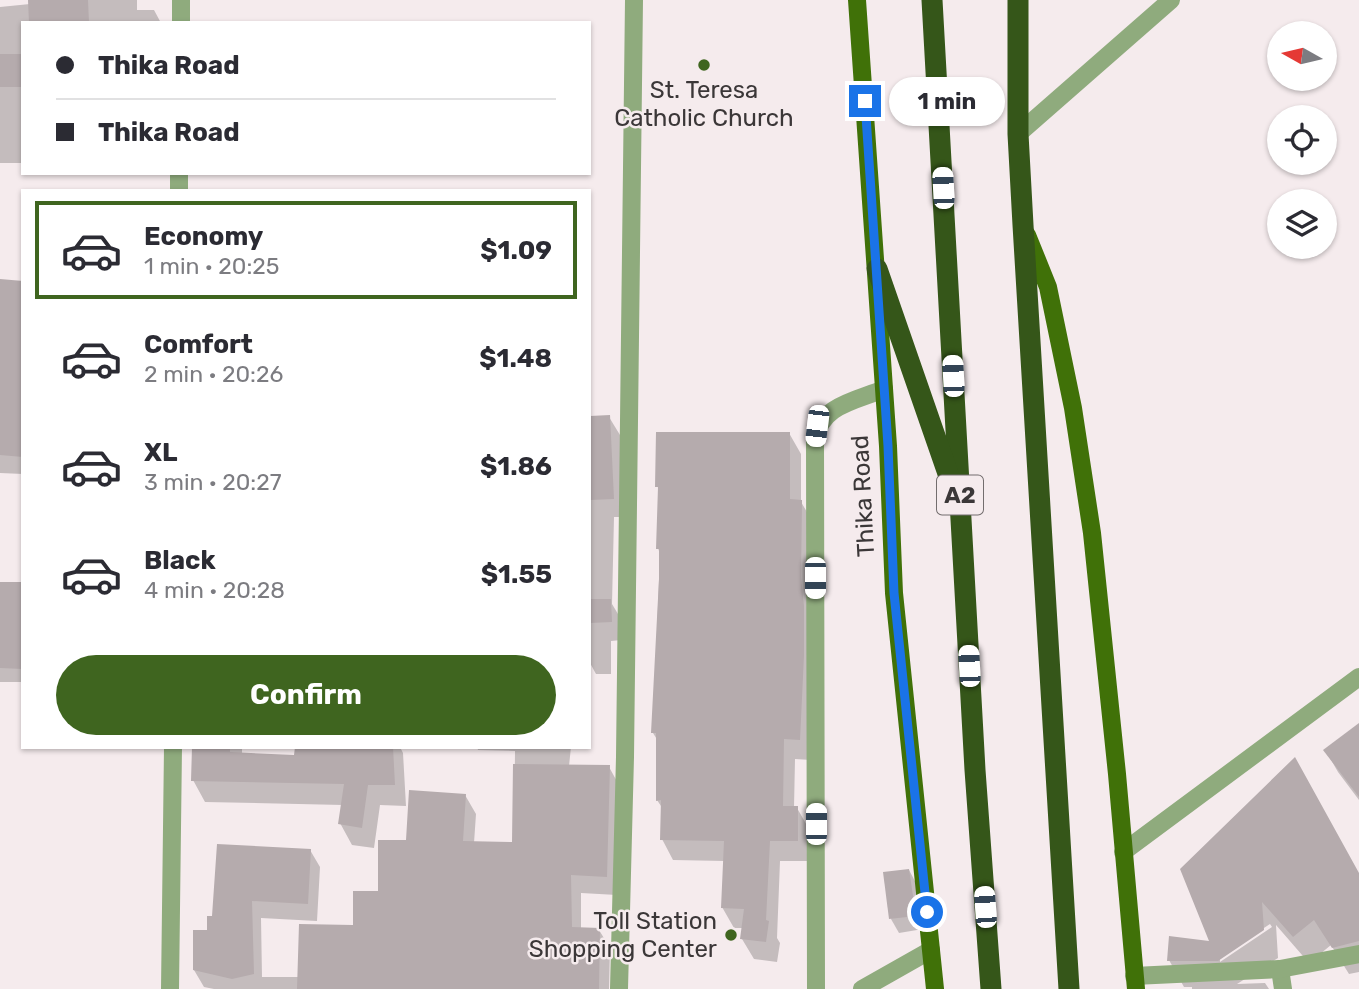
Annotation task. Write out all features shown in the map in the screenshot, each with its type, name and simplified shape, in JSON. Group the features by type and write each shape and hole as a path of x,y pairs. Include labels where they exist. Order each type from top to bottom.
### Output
{"highway":[{"name":"A2","path":"932,0 975,770 991,989"},
{"path":"1018,0 1018,134 1069,989"},
{"path":"877,269 961,510"}],"main road":[{"name":"Thika Road","path":"857,0 877,269 894,593 934,989"},
{"path":"1023,225 1048,287 1073,408 1092,533 1115,748 1135,982"}],"street":[{"path":"181,0 181,21"},
{"path":"619,989 625,757 634,0"},
{"path":"1018,134 1171,0"},
{"path":"816,989 815,440 817,426 829,411 884,389"},
{"path":"1123,852 1359,677"},
{"path":"170,989 173,749"},
{"path":"862,989 931,950"},
{"path":"1135,982 1280,969 1359,954"},
{"path":"1280,969 1283,989"}],"building":[{"path":"28,0 88,0 89,21 29,21"},
{"path":"0,54 21,54 21,87 0,87"},
{"path":"0,279 21,281 21,457 0,455"},
{"path":"610,415 614,499 591,500 591,416"},
{"path":"656,432 790,432 790,499 802,500 804,655 800,740 784,739 783,806 798,806 798,841 770,841 766,920 769,921 766,942 740,939 744,909 721,908 724,841 660,840 661,800 656,801 656,733 651,733 659,579 659,549 656,549"},
{"path":"0,582 21,582 21,669 0,668"},
{"path":"591,599 611,599 612,622 591,623"},
{"path":"1359,723 1359,797 1323,750"},
{"path":"192,749 230,749 230,752 294,755 295,749 393,749 395,785 368,785 362,828 338,824 344,784 191,781"},
{"path":"1295,757 1359,873 1359,941 1332,948 1314,920 1293,937 1262,902 1264,930 1218,961 1167,961 1169,936 1209,941 1180,869"},
{"path":"513,764 610,765 607,877 571,875 572,927 600,928 599,989 297,989 299,924 353,925 353,891 378,891 378,840 406,840 409,790 466,794 463,841 512,842"},
{"path":"217,844 311,849 308,904 252,901 254,974 232,979 193,970 193,930 207,930 207,916 212,916"},
{"path":"909,869 916,916 889,919 883,872"}],"place":[{"name":"St. Teresa Catholic Church","path":"704,65"},
{"name":"Toll Station Shopping Center","path":"731,935"}],"route":[{"path":"865,101 888,446 894,593 927,912"}]}
